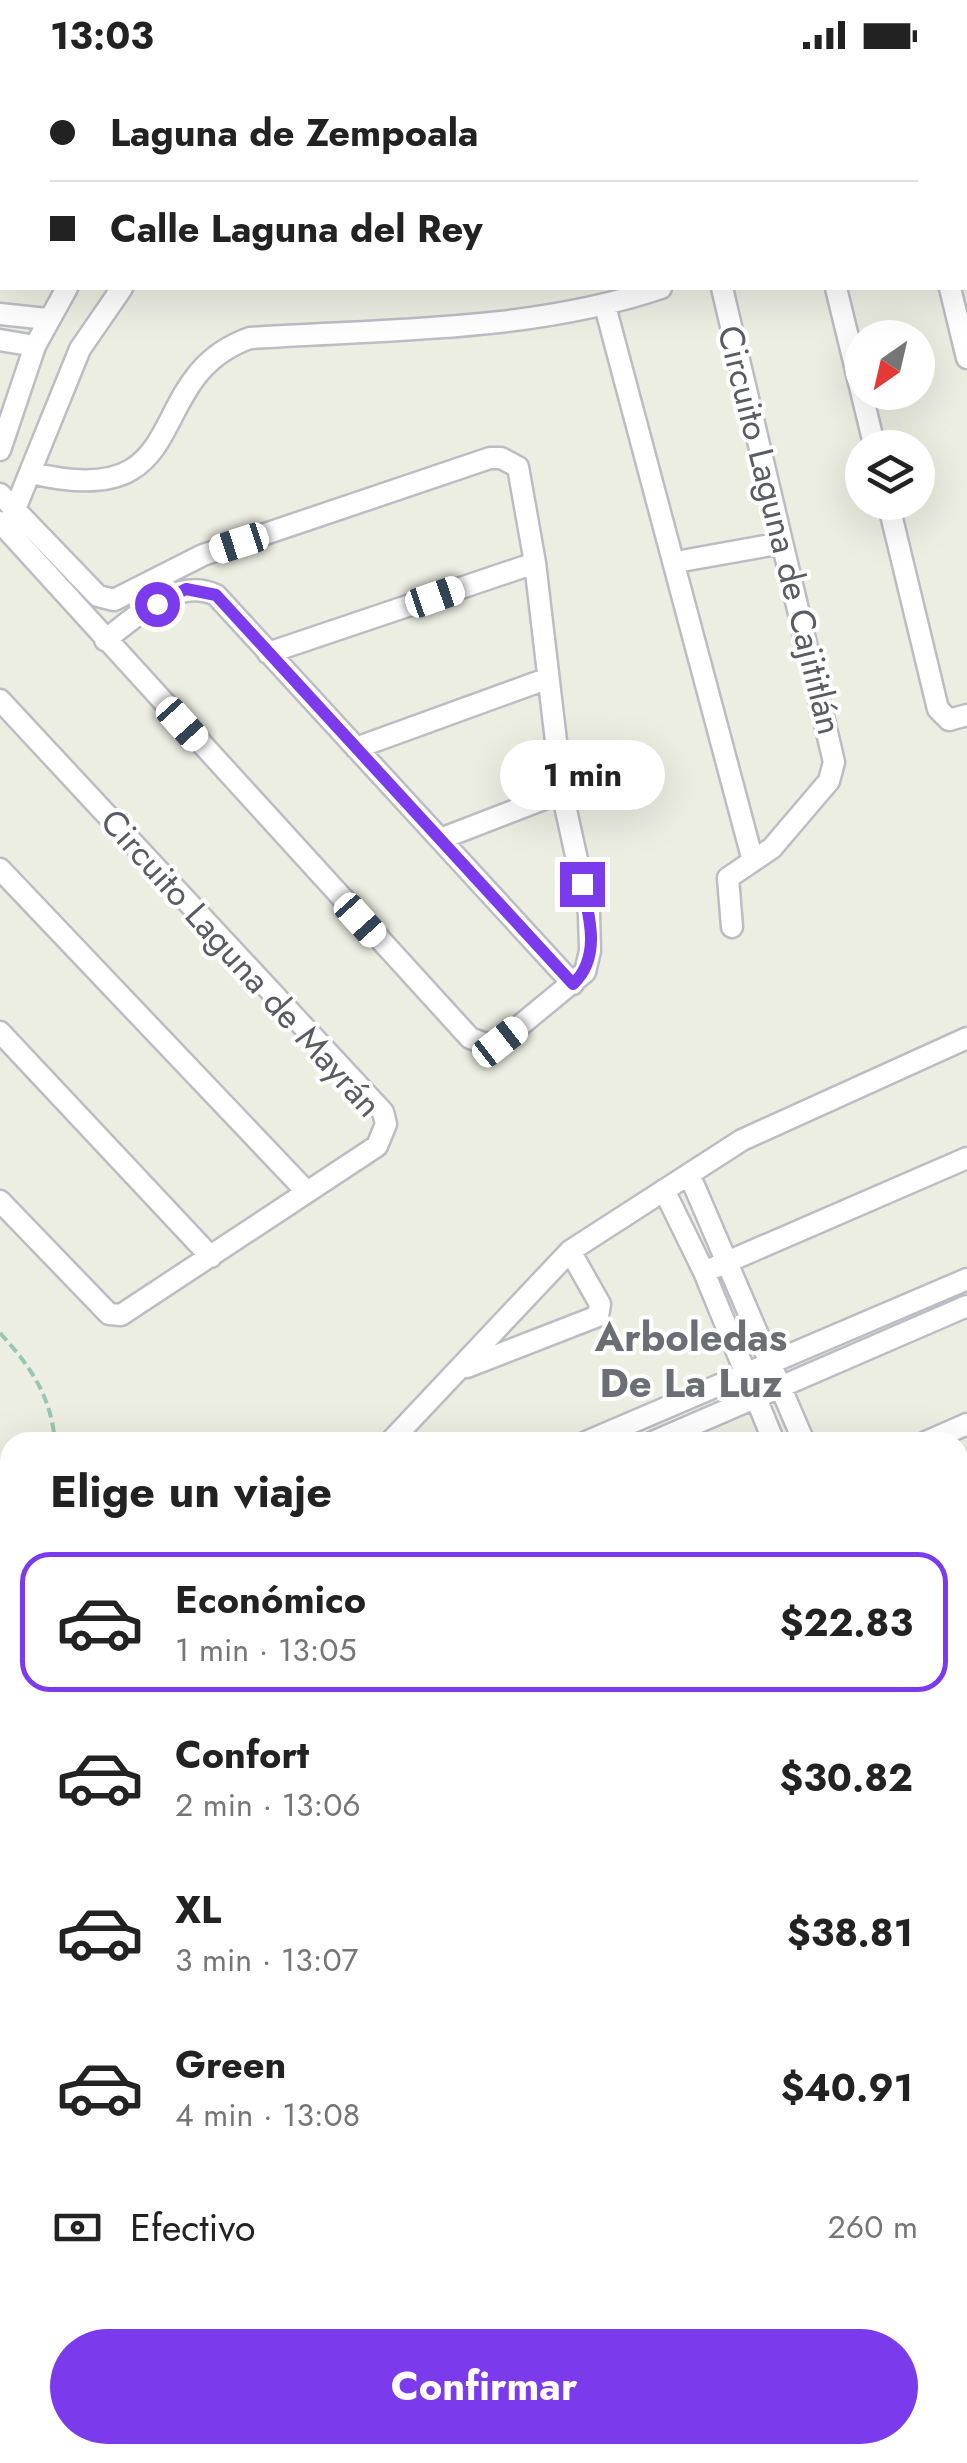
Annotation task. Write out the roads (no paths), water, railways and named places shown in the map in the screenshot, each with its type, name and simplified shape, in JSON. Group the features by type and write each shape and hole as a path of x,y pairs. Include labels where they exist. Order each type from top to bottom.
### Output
{"street":[{"path":"0,450 35,346 66,290"},
{"path":"5,525 32,473 80,348 121,290"},
{"path":"32,473 92,483 126,474 152,454 196,374 211,357 250,338 418,327 604,306 655,290"},
{"name":"Circuito Laguna de Cajititlán","path":"722,290 834,762 828,781 772,848 728,878 732,927"},
{"path":"836,290 871,430"},
{"path":"950,290 967,358"},
{"path":"604,306 676,562 753,862"},
{"path":"0,314 47,318"},
{"path":"0,340 35,346"},
{"path":"0,494 5,525 105,640 470,1038 486,1044 500,1042 573,984 588,965 590,914 562,792 523,475 501,458 203,555 114,600 98,596 5,525"},
{"path":"892,520 938,708 948,720 967,715"},
{"path":"676,562 782,543"},
{"path":"268,653 535,564"},
{"path":"105,640 174,593 197,588 216,595 444,838 573,984"},
{"path":"356,748 546,679"},
{"name":"Circuito Laguna de Mayrán","path":"0,700 383,1112 386,1131 377,1146 211,1257 114,1316 0,1201"},
{"path":"444,838 562,792"},
{"path":"0,869 307,1192"},
{"path":"0,1032 211,1257"},
{"path":"400,1432 570,1251 742,1140 967,1038"},
{"path":"704,1272 967,1158"},
{"path":"689,1174 800,1432"},
{"path":"664,1190 704,1272 770,1432"},
{"path":"461,1369 598,1316 600,1304 570,1251"},
{"path":"610,1432 967,1279"},
{"path":"676,1432 967,1306"}],"district":[{"name":"Arboledas De La Luz","path":"691,1360"}]}
